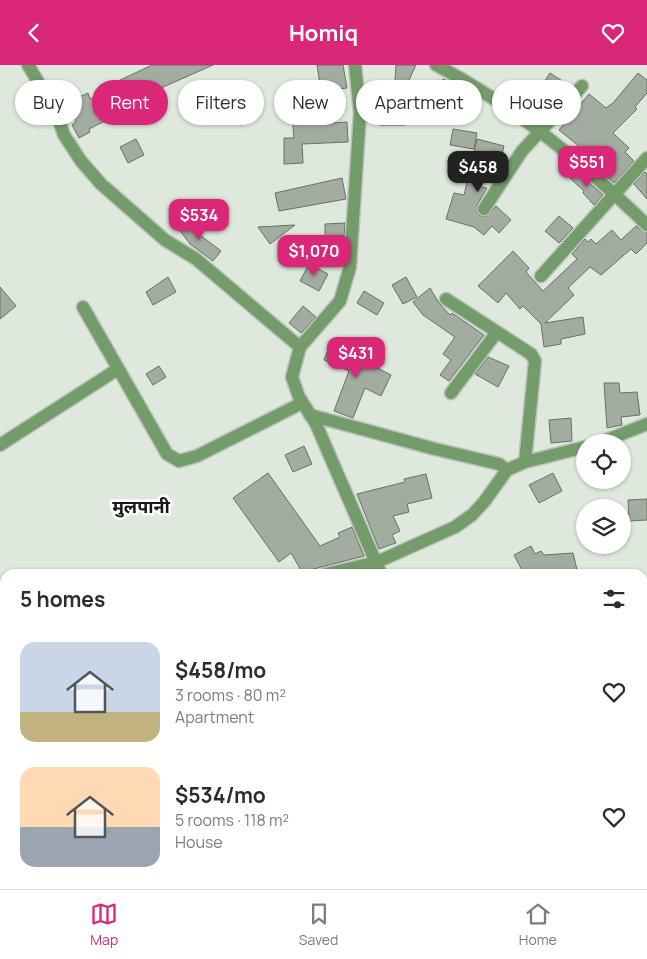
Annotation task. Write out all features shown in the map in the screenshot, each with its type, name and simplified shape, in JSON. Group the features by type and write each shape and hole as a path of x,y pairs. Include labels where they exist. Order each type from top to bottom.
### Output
{"street":[{"path":"28,65 56,112 64,135 80,161 101,184 165,241 196,259 300,347"},
{"path":"355,65 360,113 350,267 340,301 300,347 292,377 302,403 310,415 379,568 455,527 472,515 507,470 525,462 576,449"},
{"path":"436,65 479,89 541,130 614,193 647,225"},
{"path":"484,209 522,151 582,86"},
{"path":"540,276 647,158"},
{"path":"446,299 532,354 535,361 525,462"},
{"path":"83,307 167,454 179,461 217,446 302,403"},
{"path":"451,393 497,332"},
{"path":"0,445 118,369"},
{"path":"310,415 499,464 507,470"},
{"path":"622,434 647,424"}],"building":[{"path":"152,65 213,65 168,85 168,80 120,80"},
{"path":"317,65 343,65 346,80 319,80"},
{"path":"396,65 416,65 409,80 395,80"},
{"path":"550,73 561,80 545,80"},
{"path":"638,73 647,80 647,93 635,107 637,109 613,133 629,148 625,152 634,161 614,183 587,159 590,155 559,130 563,125 581,125 581,104 589,94 606,108 613,103"},
{"path":"88,93 90,99 92,98 92,125 97,125 89,129 90,132 79,138 72,125 82,125 82,96"},
{"path":"347,122 348,142 302,144 303,163 284,164 284,138 294,138 293,125 346,125"},
{"path":"453,129 477,133 474,149 450,145"},
{"path":"136,139 144,155 128,163 120,147"},
{"path":"477,139 504,146 501,158 497,157 496,161 487,158 481,187 487,188 477,205 477,212 480,216 487,216 496,206 511,220 499,233 492,226 484,235 474,227 446,219 454,193 464,195"},
{"path":"576,171 603,195 594,205 583,193 584,191 570,178"},
{"path":"645,172 647,174 647,199 634,184"},
{"path":"342,178 346,199 279,211 275,193"},
{"path":"559,216 573,228 559,243 545,231"},
{"path":"189,220 200,235 221,251 213,261 190,244 178,228"},
{"path":"345,223 344,240 325,241 325,224"},
{"path":"295,225 270,244 258,227"},
{"path":"636,226 647,233 647,243 636,254 631,249 601,275 590,267 568,288 574,295 545,323 583,317 585,334 561,339 561,344 544,347 541,324 523,306 520,309 506,293 498,303 478,286 513,251 529,268 526,272 543,291 577,259 572,254 585,239 588,242 591,239 596,244 612,230 621,240"},
{"path":"309,264 328,274 319,291 300,281"},
{"path":"168,277 176,292 153,305 146,292"},
{"path":"406,277 417,297 403,304 392,285"},
{"path":"0,287 16,306 0,319"},
{"path":"430,288 439,303 450,315 452,313 484,335 449,381 440,375 451,360 443,354 455,337 423,315 413,302"},
{"path":"364,291 384,303 377,315 357,303"},
{"path":"303,306 316,317 301,333 289,323"},
{"path":"330,345 356,353 354,356 391,375 381,396 365,388 353,418 334,411 349,371 324,360"},
{"path":"488,357 509,366 498,387 475,374"},
{"path":"159,366 166,377 153,385 146,374"},
{"path":"604,383 619,383 620,393 637,392 640,415 621,417 622,425 607,428"},
{"path":"571,418 572,441 551,443 549,420"},
{"path":"304,446 312,464 293,472 285,455"},
{"path":"268,473 320,546 340,537 338,533 352,527 364,556 314,569 300,569 291,553 279,562 233,498"},
{"path":"553,473 562,491 539,503 529,485"},
{"path":"426,474 432,498 407,504 409,512 393,516 400,531 392,535 396,543 379,549 357,494 405,482 404,479"},
{"path":"647,499 647,520 631,521 631,500"},
{"path":"531,546 535,554 541,551 544,555 573,553 577,569 521,569 514,555"}],"district":[{"name":"मुलपानी","path":"141,507"}]}
